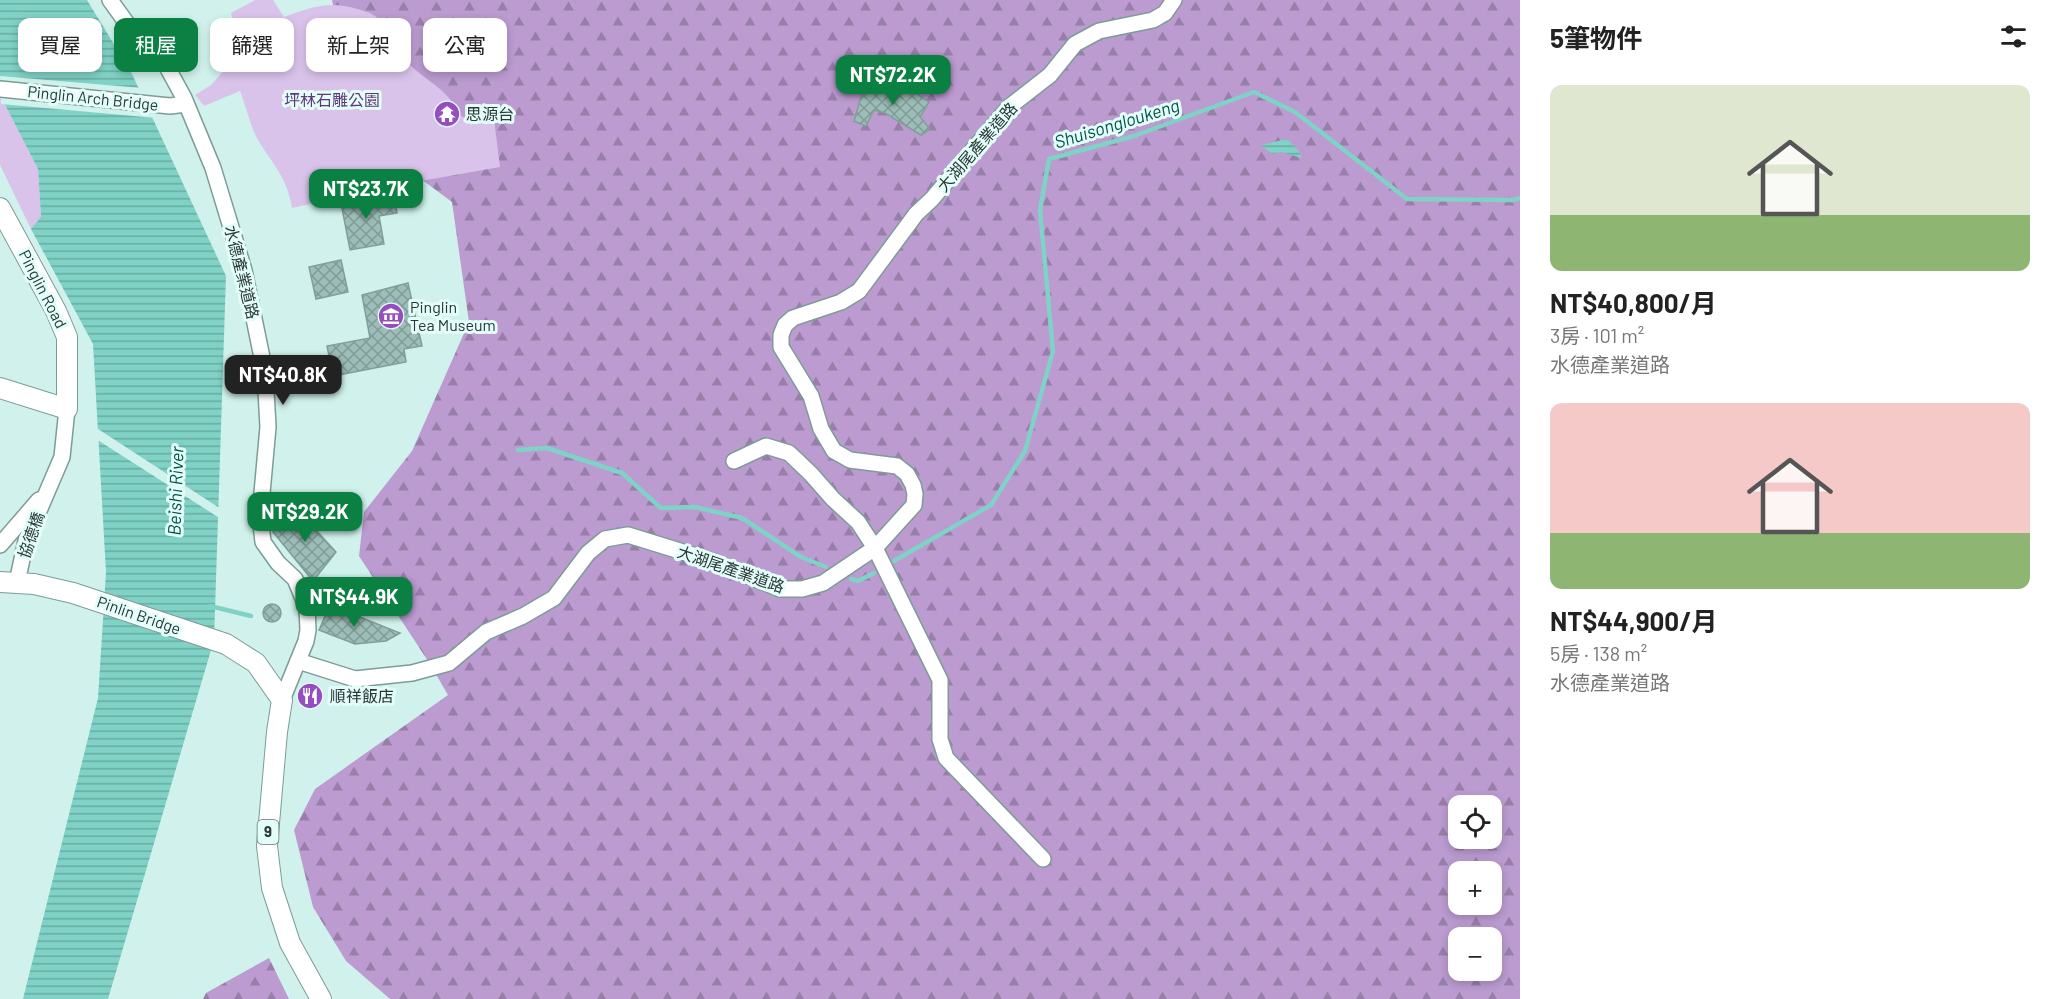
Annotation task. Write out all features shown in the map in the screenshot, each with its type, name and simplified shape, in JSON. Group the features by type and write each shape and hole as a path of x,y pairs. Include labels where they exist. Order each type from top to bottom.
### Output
{"main road":[{"name":"Pinglin Road","path":"0,208 57,311 67,337 67,409"},
{"path":"0,388 67,409"},
{"name":"Pinlin Bridge","path":"9,582 73,593 226,644 256,663 282,700"},
{"name":"9","path":"282,700 267,846 272,888 290,944 321,999"}],"street":[{"name":"水德產業道路","path":"110,0 128,25 166,65 186,104 213,168 244,270 265,372 268,427 260,515 263,542 278,563 295,579 307,608 308,630 282,700"},
{"name":"大湖尾產業道路","path":"298,661 355,679 412,673 449,663 486,632 523,616 554,598 588,553 605,539 628,535 712,561 780,589 802,589 823,583 875,548 914,505 913,485 907,474 897,466 850,460 834,451 821,429 811,396 781,347 781,336 785,325 793,318 841,302 859,291 916,214 949,179 1009,107 1050,75 1076,44 1099,31 1152,20 1165,13 1174,0"},
{"name":"Pinglin Arch Bridge","path":"0,89 170,106 186,104"},
{"name":"協德橋","path":"9,582 62,457 67,427 67,409"},
{"path":"734,461 766,446 789,453 858,522 875,548 940,680 940,738 946,758 1043,859"},
{"name":"協德橋","path":"0,545 49,489"}],"green space":[{"name":"坪林石雕公園","path":"255,0 273,0 284,17 313,7 331,5 350,7 374,15 377,18 306,18 306,72 411,72 411,66 450,99 460,116 473,120 493,111 500,167 398,185 292,208 283,179 255,134 240,91 204,106 195,95 211,85 222,72 294,72 294,18 232,18 231,13"},
{"path":"332,0 1520,0 1520,999 390,999 346,961 313,907 294,830 315,789 448,695 359,556 364,512 412,451 469,322 452,202 394,159 349,72 411,72 411,18 336,18"},
{"path":"0,95 38,169 41,218 31,229 0,165"},
{"path":"269,958 289,999 203,999 206,993"}],"water":[{"name":"Beishi River","path":"0,0 87,0 98,18 18,18 18,72 102,72 102,25 114,44 114,72 131,72 132,74 226,276 214,640 108,999 23,999 98,698 106,572 93,344 31,229 41,217 38,169 0,95"},
{"path":"1287,139 1298,150 1302,158 1281,152 1272,154 1261,145"}],"pier":[{"path":"0,76 142,88 156,118 1,104"},
{"path":"95,427 221,509 221,519 96,439"}],"building":[{"path":"866,80 902,91 905,86 929,102 920,117 930,129 921,135 885,113 874,110 866,126 854,121"},
{"path":"386,194 387,201 395,200 397,213 379,216 384,244 350,250 341,203"},
{"path":"341,260 348,292 316,299 309,267"},
{"name":"Pinglin Tea Museum","path":"408,283 422,346 404,349 406,362 333,376 327,346 370,338 362,295"},
{"path":"295,507 336,552 313,581 273,532"},
{"path":"272,604 280,609 281,613 276,621 272,622 264,617 263,613 268,605"},
{"path":"330,605 400,633 386,641 355,644 319,630"}],"waterway":[{"name":"Shuisongloukeng","path":"894,561 991,505 1025,451 1053,351 1040,210 1049,159 1134,136 1254,92 1295,112 1407,199 1513,200 1520,198"},
{"name":"Shuisongloukeng","path":"518,450 547,448 622,473 661,508 695,507 742,518 801,557 826,567"},
{"name":"Shuisongloukeng","path":"851,579 858,581 874,573"},
{"name":"Shuisongloukeng","path":"210,606 251,616"}],"place":[{"name":"思源台","path":"447,114"},
{"name":"Pinglin Tea Museum","path":"391,316"},
{"name":"順祥飯店","path":"310,696"}]}
